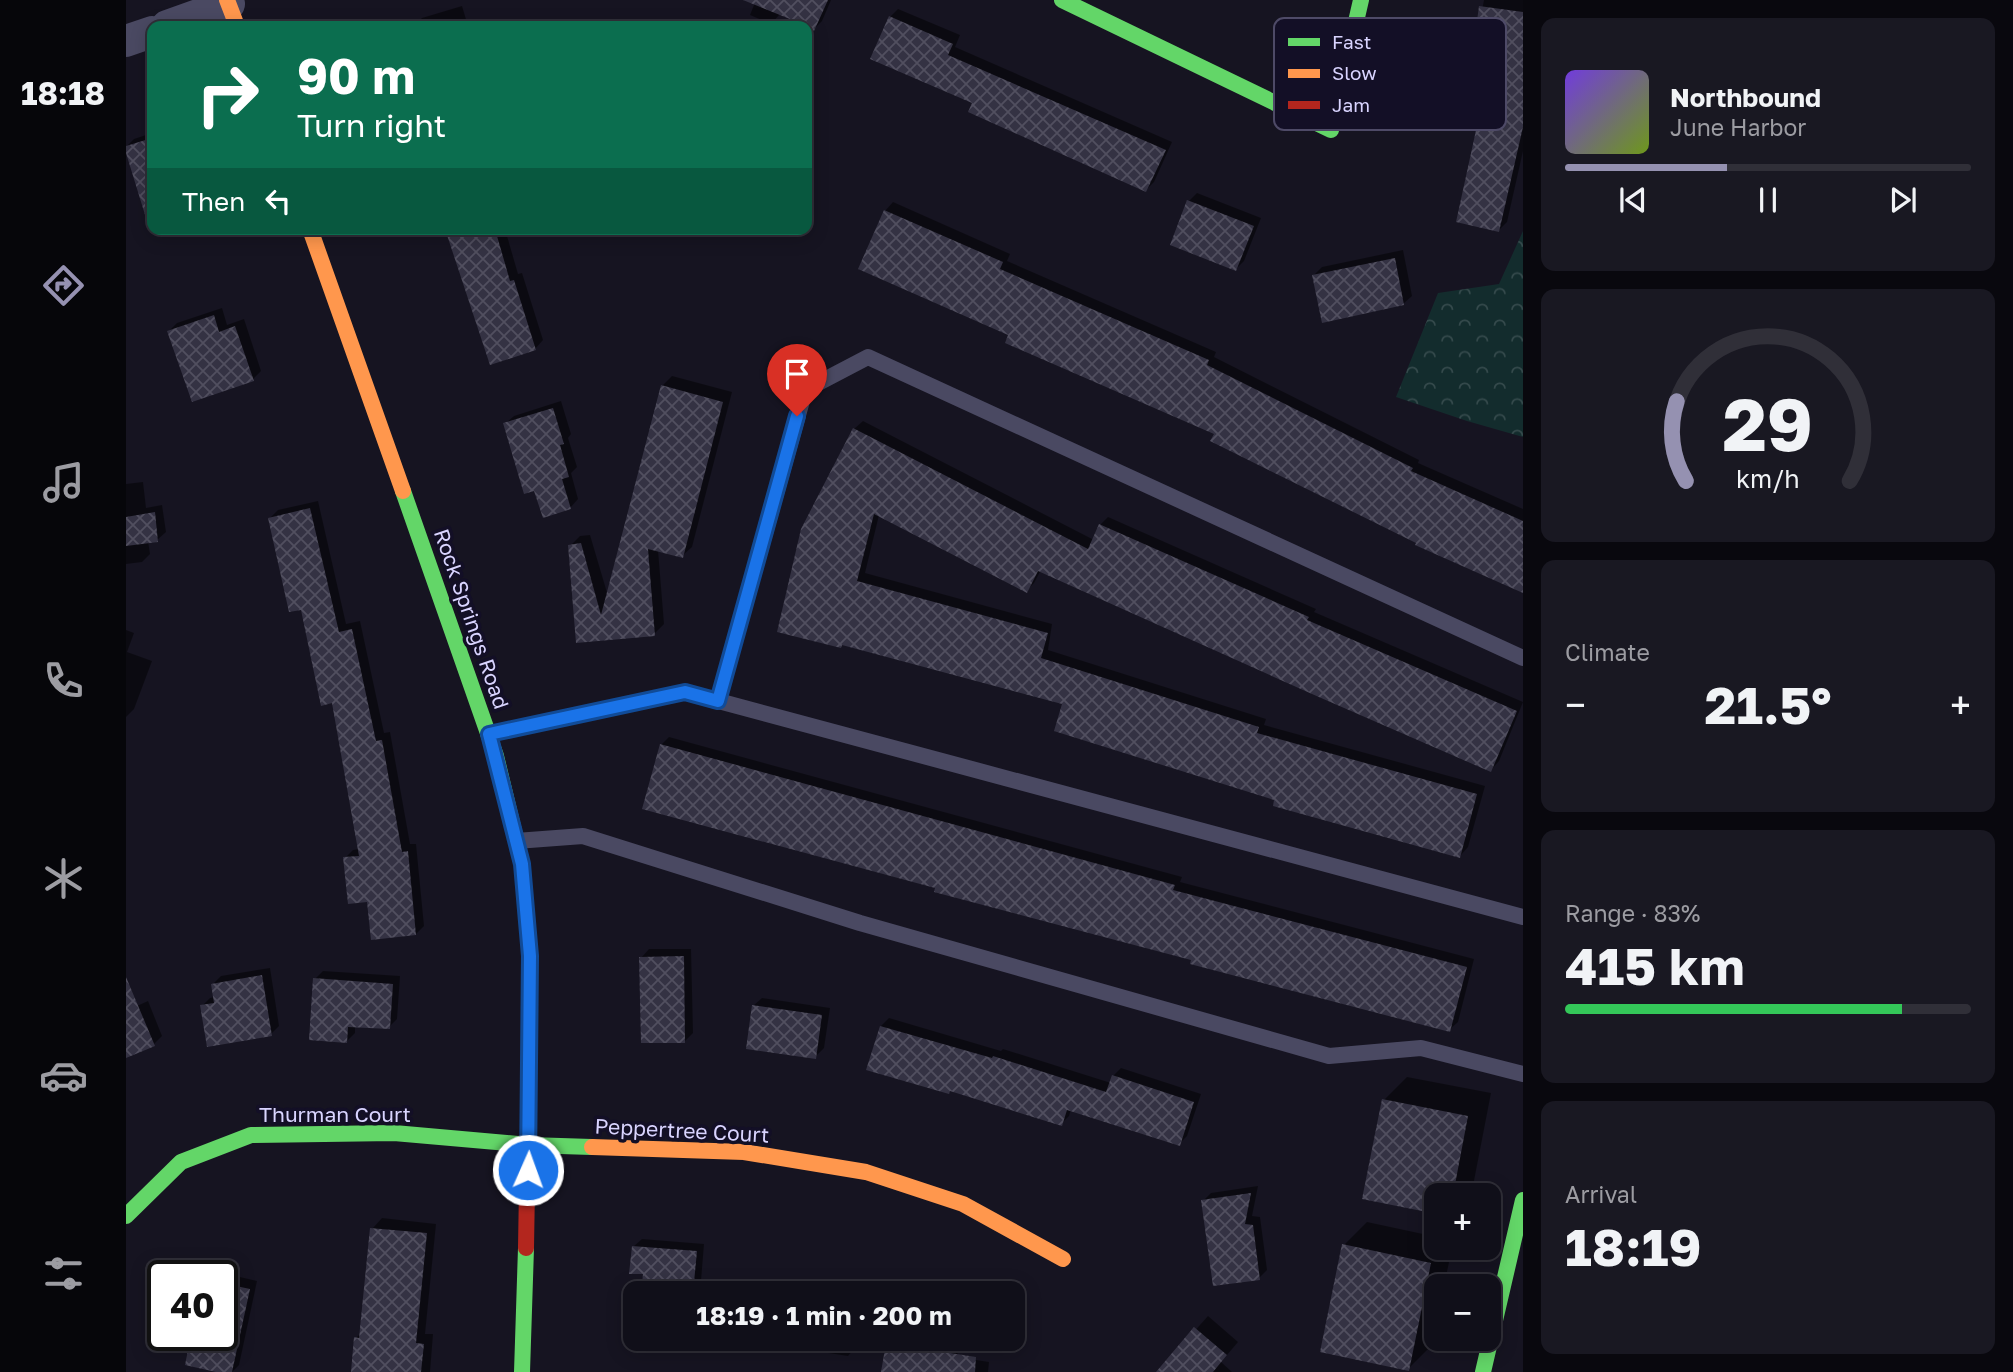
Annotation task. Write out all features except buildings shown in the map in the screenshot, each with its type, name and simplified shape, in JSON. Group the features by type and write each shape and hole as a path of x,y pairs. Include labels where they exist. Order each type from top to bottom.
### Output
{"street":[{"path":"1062,0 1274,102"},
{"path":"1358,18 1362,0"},
{"path":"187,21 231,10"},
{"path":"126,41 147,34"},
{"name":"Rock Springs Road","path":"312,235 489,734 522,864 530,956 529,1144 522,1372"},
{"name":"Thurman Court","path":"126,1216 181,1162 251,1136 394,1133 529,1144"},
{"name":"Peppertree Court","path":"529,1144 744,1152 866,1172 963,1204 1063,1259"},
{"path":"1483,1372 1523,1200"}],"lane":[{"path":"718,701 805,390 868,357 1523,658"},
{"path":"489,734 685,692 1523,917"},
{"path":"516,841 583,836 860,923 1329,1056 1421,1048 1523,1074"}],"green space":[{"path":"1523,231 1523,437 1396,397 1438,293 1499,284"}],"traffic: fast":[{"path":"1062,0 1274,102"},
{"path":"1357,18 1361,0"},
{"path":"403,491 496,756 522,864 530,956 530,1007"},
{"path":"126,1216 181,1162 251,1135 394,1133 529,1145 592,1147"},
{"path":"1483,1372 1523,1200"},
{"path":"522,1372 526,1248"}],"traffic: slow":[{"path":"227,0 235,21"},
{"path":"312,235 403,491"},
{"path":"592,1147 744,1152 866,1172 963,1204 1063,1259"}],"traffic: jam":[{"path":"526,1248 530,1007"}],"route":[{"path":"528,1170 530,956 522,864 489,734 685,692 718,701 797,416"}]}
